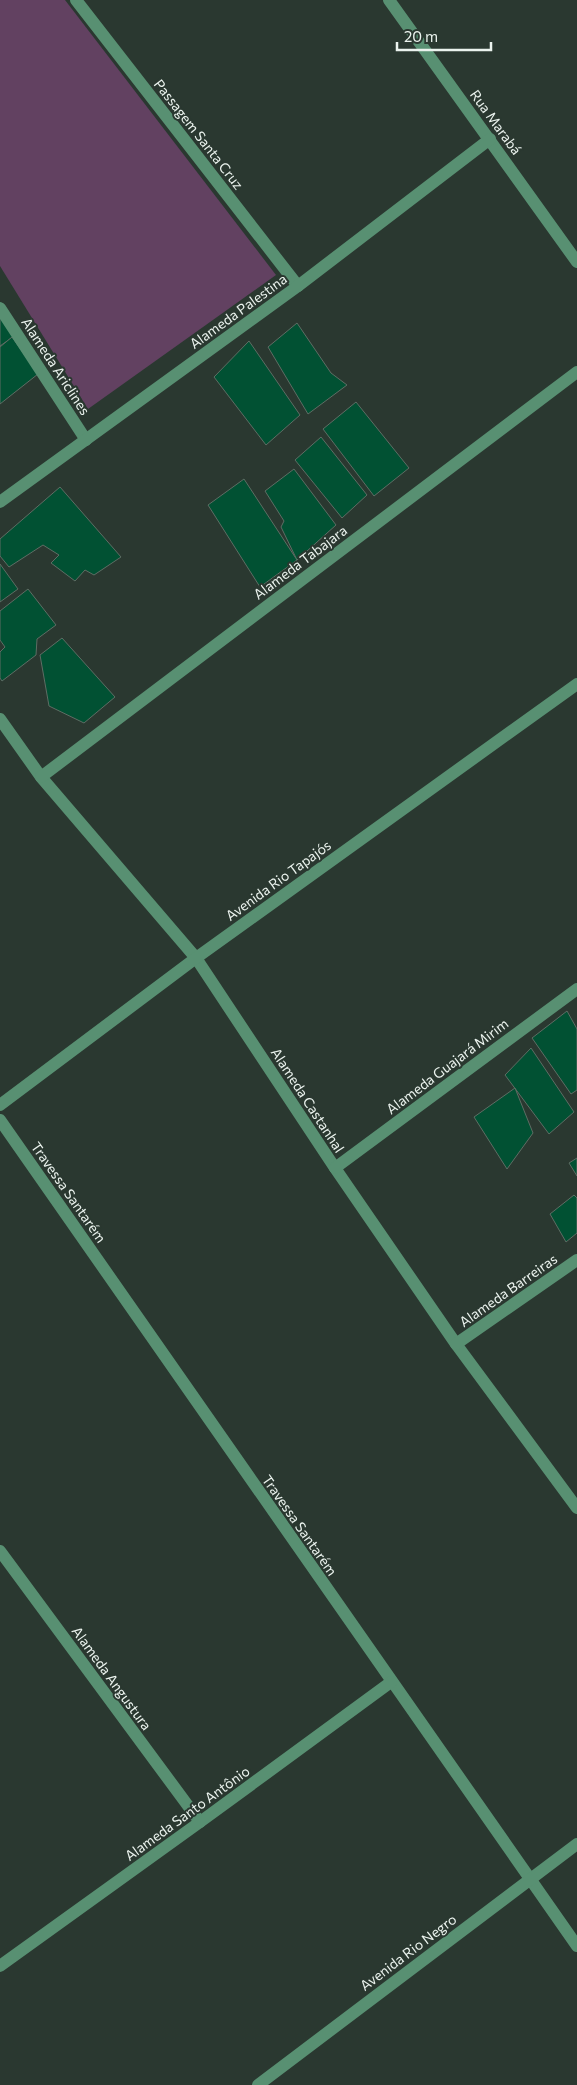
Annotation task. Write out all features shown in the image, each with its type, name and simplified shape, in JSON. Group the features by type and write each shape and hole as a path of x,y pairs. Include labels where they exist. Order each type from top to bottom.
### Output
{"street":[{"name":"Passagem Santa Cruz","path":"76,0 298,286"},
{"name":"Rua Marabá","path":"389,0 577,262"},
{"name":"Alameda Palestina","path":"0,502 298,286 490,139"},
{"name":"Alameda Ariclines","path":"0,308 86,440"},
{"name":"Alameda Tabajara","path":"41,777 577,372"},
{"name":"Avenida Rio Tapajós","path":"0,1105 196,958 577,684"},
{"name":"Alameda Castanhal","path":"0,719 41,777 196,958 335,1168 456,1344 577,1508"},
{"name":"Alameda Guajará Mirim","path":"335,1168 577,989"},
{"name":"Travessa Santarém","path":"0,1120 577,1946"},
{"name":"Alameda Barreiras","path":"456,1344 577,1260"},
{"name":"Alameda Angustura","path":"0,1552 200,1822"},
{"name":"Alameda Santo Antônio","path":"0,1966 391,1682"},
{"name":"Avenida Rio Negro","path":"258,2085 577,1844"}],"shaded area":[{"path":"0,0 65,0 276,275 88,409 0,266"}],"building":[{"path":"0,316 17,334 0,346"},
{"path":"297,323 331,373 347,385 308,414 268,347"},
{"path":"12,337 38,374 0,404 0,347"},
{"path":"249,341 300,415 266,445 214,377"},
{"path":"356,402 409,468 374,496 323,429"},
{"path":"321,437 367,495 342,518 295,460"},
{"path":"294,469 336,525 297,560 281,527 284,521 265,491"},
{"path":"244,479 297,560 260,587 208,505"},
{"path":"60,487 121,557 94,575 85,570 75,581 51,563 59,555 43,545 9,567 0,556 0,539"},
{"path":"0,564 18,589 0,602"},
{"path":"28,589 56,625 37,639 36,655 2,681 0,678 0,652 5,647 0,640 0,611"},
{"path":"62,638 115,697 84,723 49,706 40,655"},
{"path":"567,1011 577,1029 577,1090 571,1094 532,1038"},
{"path":"531,1048 574,1112 549,1134 505,1075"},
{"path":"515,1088 533,1133 507,1169 474,1117"},
{"path":"577,1158 577,1176 569,1163"},
{"path":"574,1195 577,1198 577,1233 566,1242 550,1214"}]}
